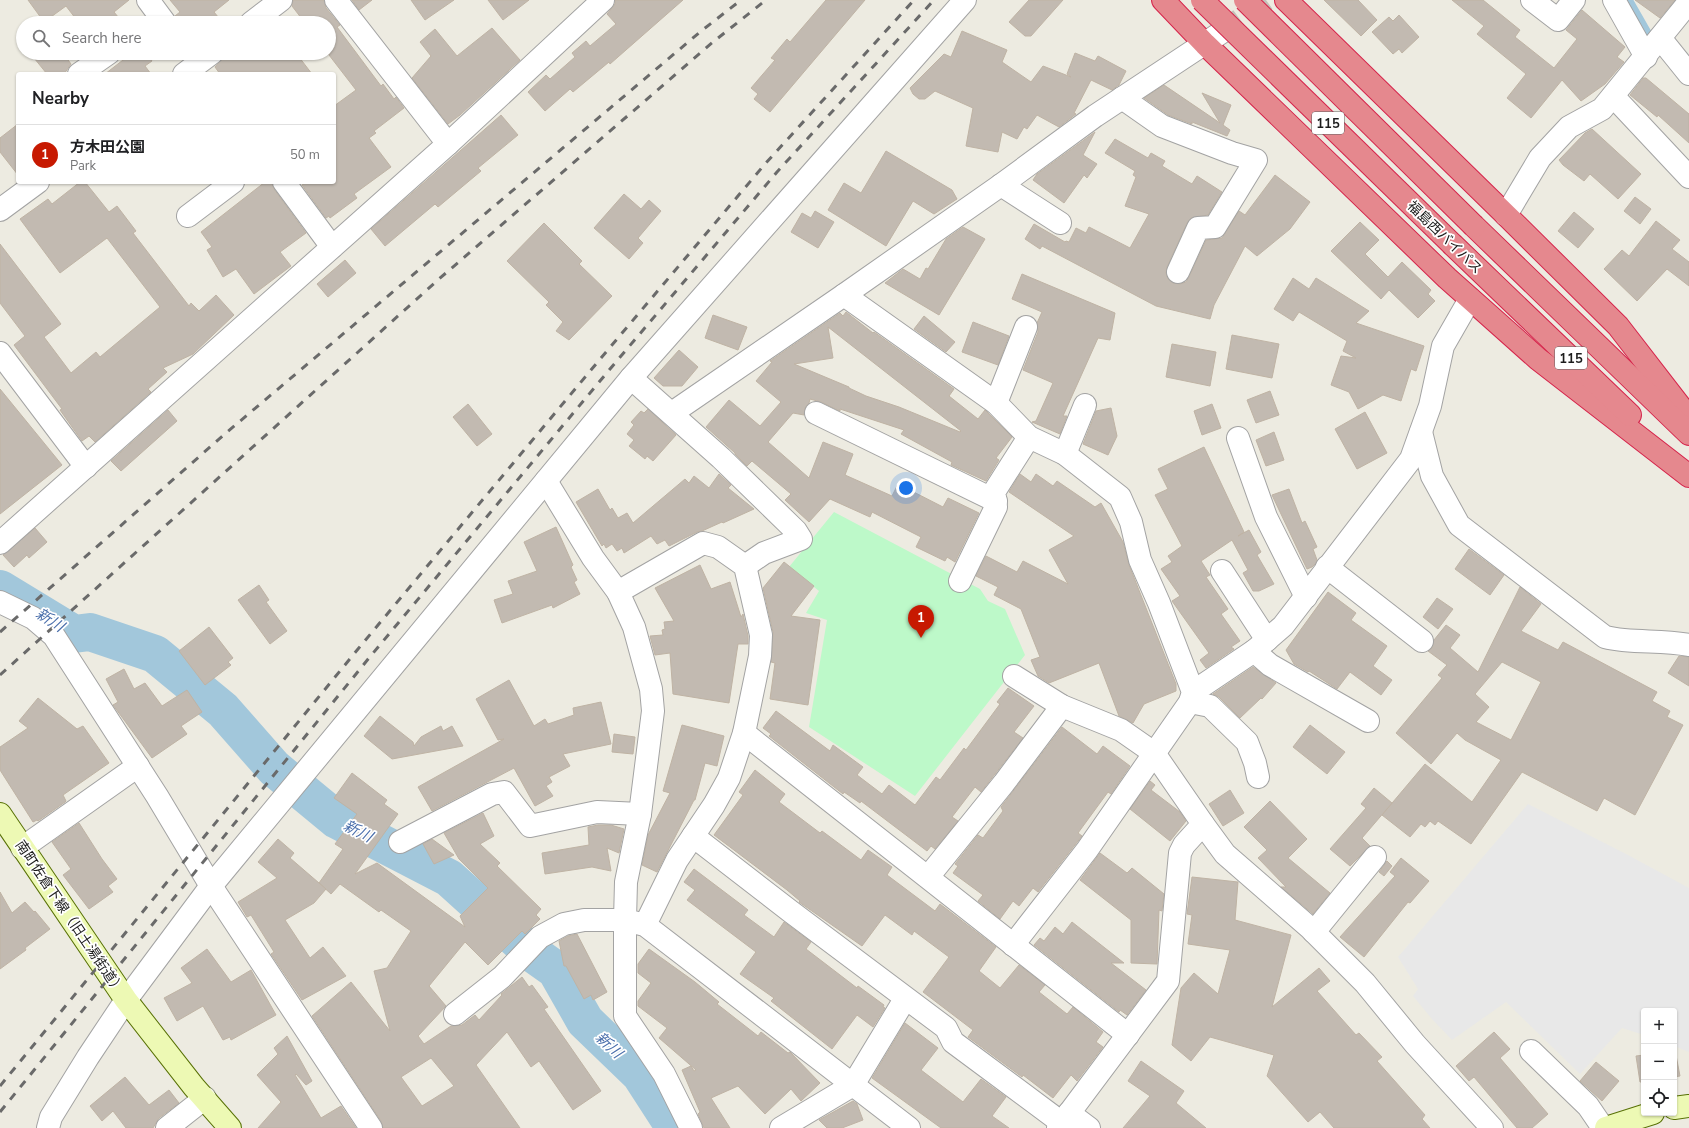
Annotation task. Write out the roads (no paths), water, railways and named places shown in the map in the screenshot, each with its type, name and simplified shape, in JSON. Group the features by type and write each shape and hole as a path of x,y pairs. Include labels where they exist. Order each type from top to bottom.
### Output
{"highway":[{"path":"1163,0 1214,38 1447,278 1470,299 1538,359 1689,476"},
{"name":"福島西バイパス","path":"1202,0 1453,245 1689,471"},
{"name":"福島西バイパス","path":"1245,0 1474,226 1689,434"},
{"path":"1286,0 1618,326 1689,418"}],"street":[{"path":"260,16 281,0"},
{"path":"336,0 448,144"},
{"path":"0,543 448,144 603,0"},
{"path":"48,1128 51,1117 88,1057 126,1000 178,928 211,886 631,378 965,0"},
{"path":"1532,0 1558,20 1574,0"},
{"path":"1614,0 1646,57"},
{"path":"1506,215 1540,158 1569,127 1602,109 1646,57 1689,2"},
{"path":"672,413 844,296 1002,185 1095,116 1214,38"},
{"path":"1660,38 1689,74"},
{"path":"82,72 99,60"},
{"path":"1613,96 1689,177"},
{"path":"1122,98 1162,126 1232,153 1256,160 1215,227 1198,228 1178,272"},
{"path":"0,210 35,184"},
{"path":"188,216 230,184"},
{"path":"285,184 332,247"},
{"path":"1002,185 1060,223"},
{"path":"844,296 996,403 1029,436 1064,454 1120,497 1131,522 1140,560 1159,603 1192,697 1210,706 1247,742 1255,763 1258,777"},
{"path":"1013,944 1087,850 1192,697 1283,626 1411,459 1430,406 1442,346 1470,299"},
{"path":"996,403 1026,327"},
{"path":"0,353 86,467"},
{"path":"631,378 721,458 796,531 801,539 764,553 744,566"},
{"path":"1064,454 1086,405"},
{"path":"816,413 996,501"},
{"path":"1420,432 1432,476 1459,525 1605,636 1619,640 1672,641 1689,645"},
{"path":"960,581 996,507 994,492 1029,436"},
{"path":"1238,438 1266,517 1306,597"},
{"path":"546,481 593,558 618,592 634,627 651,689 653,711 640,814 626,882 635,922 625,1016 664,1074 691,1128"},
{"path":"618,592 703,543 718,547 744,566 761,635 760,656 744,733 729,778 714,805 699,825 635,922"},
{"path":"1327,568 1422,641"},
{"path":"1222,571 1270,665 1368,721"},
{"path":"0,602 33,618 54,636 138,766 211,886 371,1128"},
{"path":"1014,676 1062,706 1121,730 1154,753 1225,854 1314,932 1365,983 1415,1044 1492,1128"},
{"path":"928,877 1004,783 1062,706"},
{"path":"744,733 1128,1035"},
{"path":"22,848 138,766"},
{"path":"400,842 492,794 504,792 530,826 597,812 640,814"},
{"name":"南町佐倉下線（旧土湯街道）","path":"0,814 126,1000 204,1098 230,1128"},
{"path":"1063,1121 1168,981 1180,853 1184,845 1203,824"},
{"path":"693,836 946,1028 953,1042 1063,1121 1089,1128"},
{"path":"1314,932 1375,857"},
{"path":"455,1014 502,977 540,937 564,924 584,920 635,922 910,1128"},
{"path":"781,1128 853,1085 906,999"},
{"path":"1531,1051 1588,1106 1603,1128"},
{"path":"167,1128 204,1098"},
{"path":"1677,1108 1689,1106"},
{"path":"1606,1128 1644,1116"}],"waterway":[{"path":"1630,0 1650,35"},
{"name":"新川","path":"0,589 74,634 90,632 155,654 223,710 274,768 337,820 449,878 532,953 556,970 585,1021 640,1074 675,1128"}],"tunnel":[{"path":"1222,32 1266,0"}],"railway":[{"path":"0,632 226,433 700,32 741,0"},
{"path":"0,675 439,279 713,42 766,0"},
{"path":"0,1086 358,649 601,358 765,164 914,0"},
{"path":"0,1112 369,658 610,369 777,172 934,0"}],"place":[{"name":"方木田公園","path":"921,638"}]}
